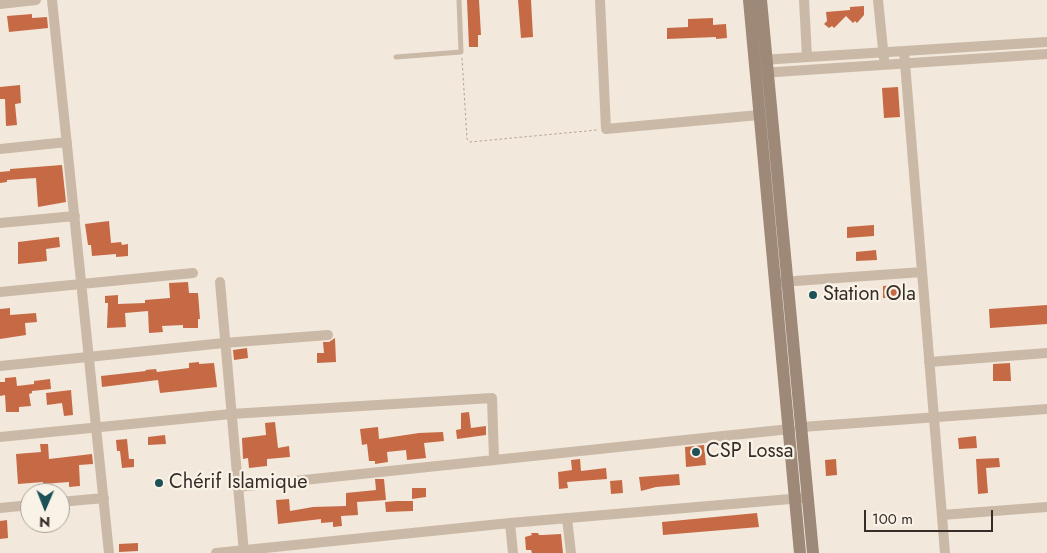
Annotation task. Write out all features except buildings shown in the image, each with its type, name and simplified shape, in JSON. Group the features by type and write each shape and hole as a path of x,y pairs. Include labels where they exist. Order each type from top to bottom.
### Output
{"main road":[{"path":"749,0 760,60"},
{"path":"761,0 759,115 782,282"},
{"path":"760,76 802,498 813,553"},
{"path":"800,553 802,498"}],"street":[{"path":"0,4 36,0"},
{"path":"52,0 110,553"},
{"path":"600,0 606,129 759,115"},
{"path":"804,0 808,56"},
{"path":"878,0 884,65"},
{"path":"760,60 1047,42"},
{"path":"904,51 945,553"},
{"path":"760,76 1047,54"},
{"path":"0,149 67,142"},
{"path":"0,223 75,216"},
{"path":"782,282 922,272"},
{"path":"0,292 193,273"},
{"path":"220,282 244,552"},
{"path":"0,366 224,343 328,335"},
{"path":"929,362 1047,353"},
{"path":"0,437 231,414 492,398 494,460"},
{"path":"237,486 796,428 1047,409"},
{"path":"70,501 104,498"},
{"path":"216,553 244,552 510,523 802,498"},
{"path":"0,508 20,506"},
{"path":"942,515 1047,507"},
{"path":"567,518 571,553"},
{"path":"510,523 513,553"}],"lane":[{"path":"396,57 461,52 460,0"}],"path":[{"path":"461,52 467,139 470,142 606,129"}],"place":[{"name":"Station Ola","path":"813,295"},
{"name":"CSP Lossa","path":"696,452"},
{"name":"Chérif Islamique","path":"159,483"}]}
